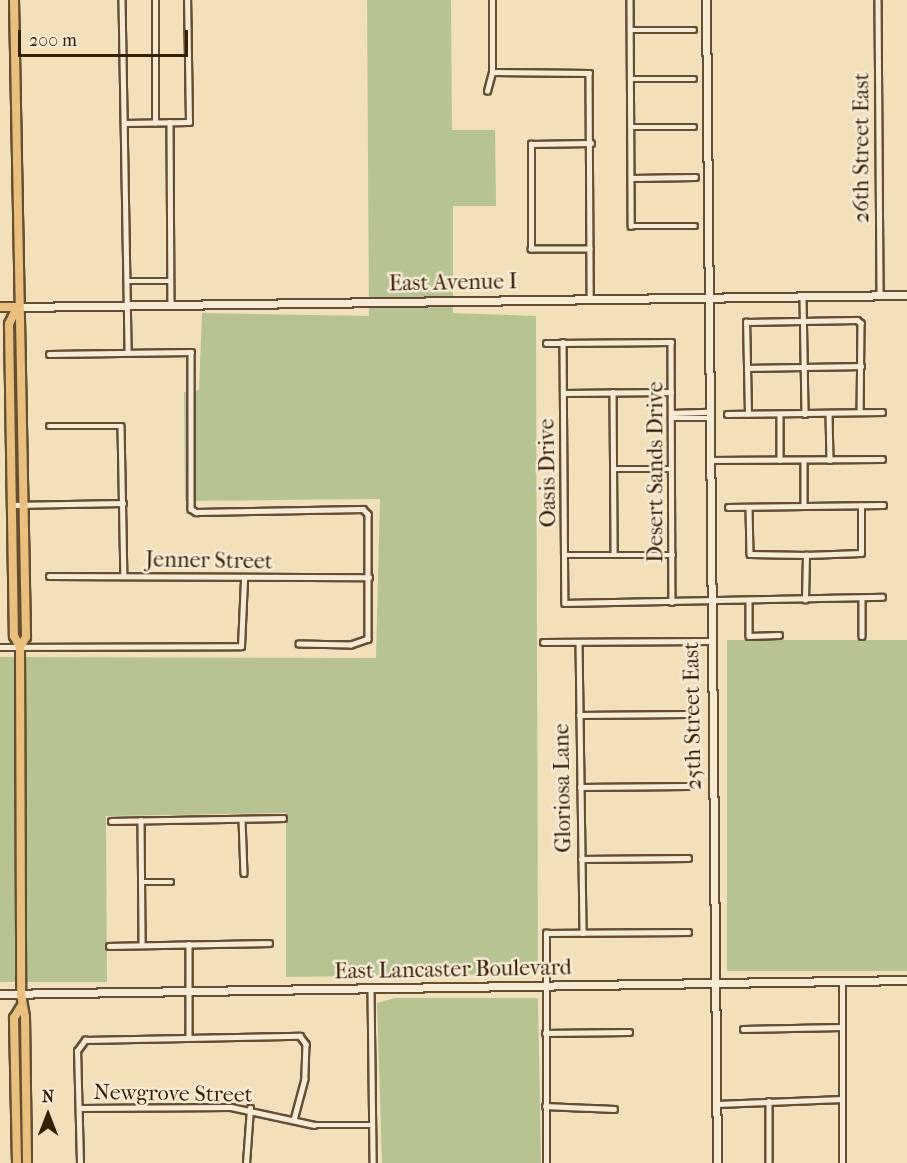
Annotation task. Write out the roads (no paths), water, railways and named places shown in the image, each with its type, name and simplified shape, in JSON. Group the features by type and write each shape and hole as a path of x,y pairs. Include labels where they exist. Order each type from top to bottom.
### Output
{"main road":[{"path":"14,0 16,307 22,322 26,637 20,647"},
{"name":"25th Street East","path":"706,0 705,87 717,1163"},
{"name":"East Avenue I","path":"0,307 907,295"},
{"path":"16,307 9,324 14,636 20,647 21,1007 25,1017 27,1163"},
{"name":"East Lancaster Boulevard","path":"0,994 907,980"},
{"path":"17,1163 14,1018 21,1007"}],"street":[{"path":"122,0 128,352"},
{"path":"155,0 155,123"},
{"path":"124,123 189,122 187,0"},
{"path":"487,91 492,72 492,0"},
{"path":"630,0 633,127 631,226 695,226"},
{"name":"26th Street East","path":"878,0 880,296"},
{"path":"631,30 694,30"},
{"path":"492,72 589,73 590,298"},
{"path":"632,79 694,79"},
{"path":"170,123 171,305"},
{"path":"633,127 694,127"},
{"path":"590,249 531,249 531,144 591,143"},
{"path":"632,178 695,177"},
{"path":"128,281 171,281"},
{"path":"803,297 805,414"},
{"path":"748,414 746,322 857,320 861,323 860,412"},
{"path":"546,343 563,342"},
{"name":"Desert Sands Drive","path":"563,342 672,342 672,602"},
{"name":"Oasis Drive","path":"563,342 565,603 672,602"},
{"path":"50,354 191,352 191,509 196,512 363,509 368,514 368,639 351,645 298,644"},
{"path":"747,368 861,366"},
{"path":"613,392 614,554"},
{"path":"564,393 671,392"},
{"path":"727,414 882,412"},
{"path":"829,413 830,460"},
{"path":"780,414 780,460"},
{"path":"672,415 709,415"},
{"path":"49,426 121,426 124,576"},
{"path":"710,460 882,459"},
{"path":"804,461 804,506"},
{"path":"613,469 672,469"},
{"path":"12,505 123,503"},
{"path":"728,507 883,505"},
{"path":"749,507 750,554 806,555 861,553 861,506"},
{"path":"565,555 673,555"},
{"path":"805,600 806,555"},
{"name":"Jenner Street","path":"49,576 244,579 369,577"},
{"path":"0,647 244,643 244,579"},
{"path":"672,602 882,597"},
{"path":"862,598 862,636"},
{"path":"749,600 749,636 779,635"},
{"path":"543,642 711,641"},
{"name":"Gloriosa Lane","path":"579,642 583,933"},
{"path":"579,715 686,714"},
{"path":"580,787 687,786"},
{"path":"111,821 283,818"},
{"path":"242,819 244,873"},
{"path":"141,820 142,945"},
{"path":"581,859 688,858"},
{"path":"142,882 171,882"},
{"path":"546,1163 546,933 687,932"},
{"path":"109,946 269,943"},
{"path":"189,944 189,1038"},
{"path":"842,982 842,1163"},
{"path":"371,989 373,1163"},
{"path":"743,1029 841,1027"},
{"path":"545,1033 629,1032"},
{"path":"80,1163 80,1042 189,1038 303,1038 305,1079 294,1120"},
{"path":"717,1104 842,1099"},
{"path":"769,1101 769,1163"},
{"path":"545,1106 614,1109"},
{"name":"Newgrove Street","path":"80,1108 249,1108 328,1126 373,1125"},
{"path":"246,1163 249,1108"}]}
